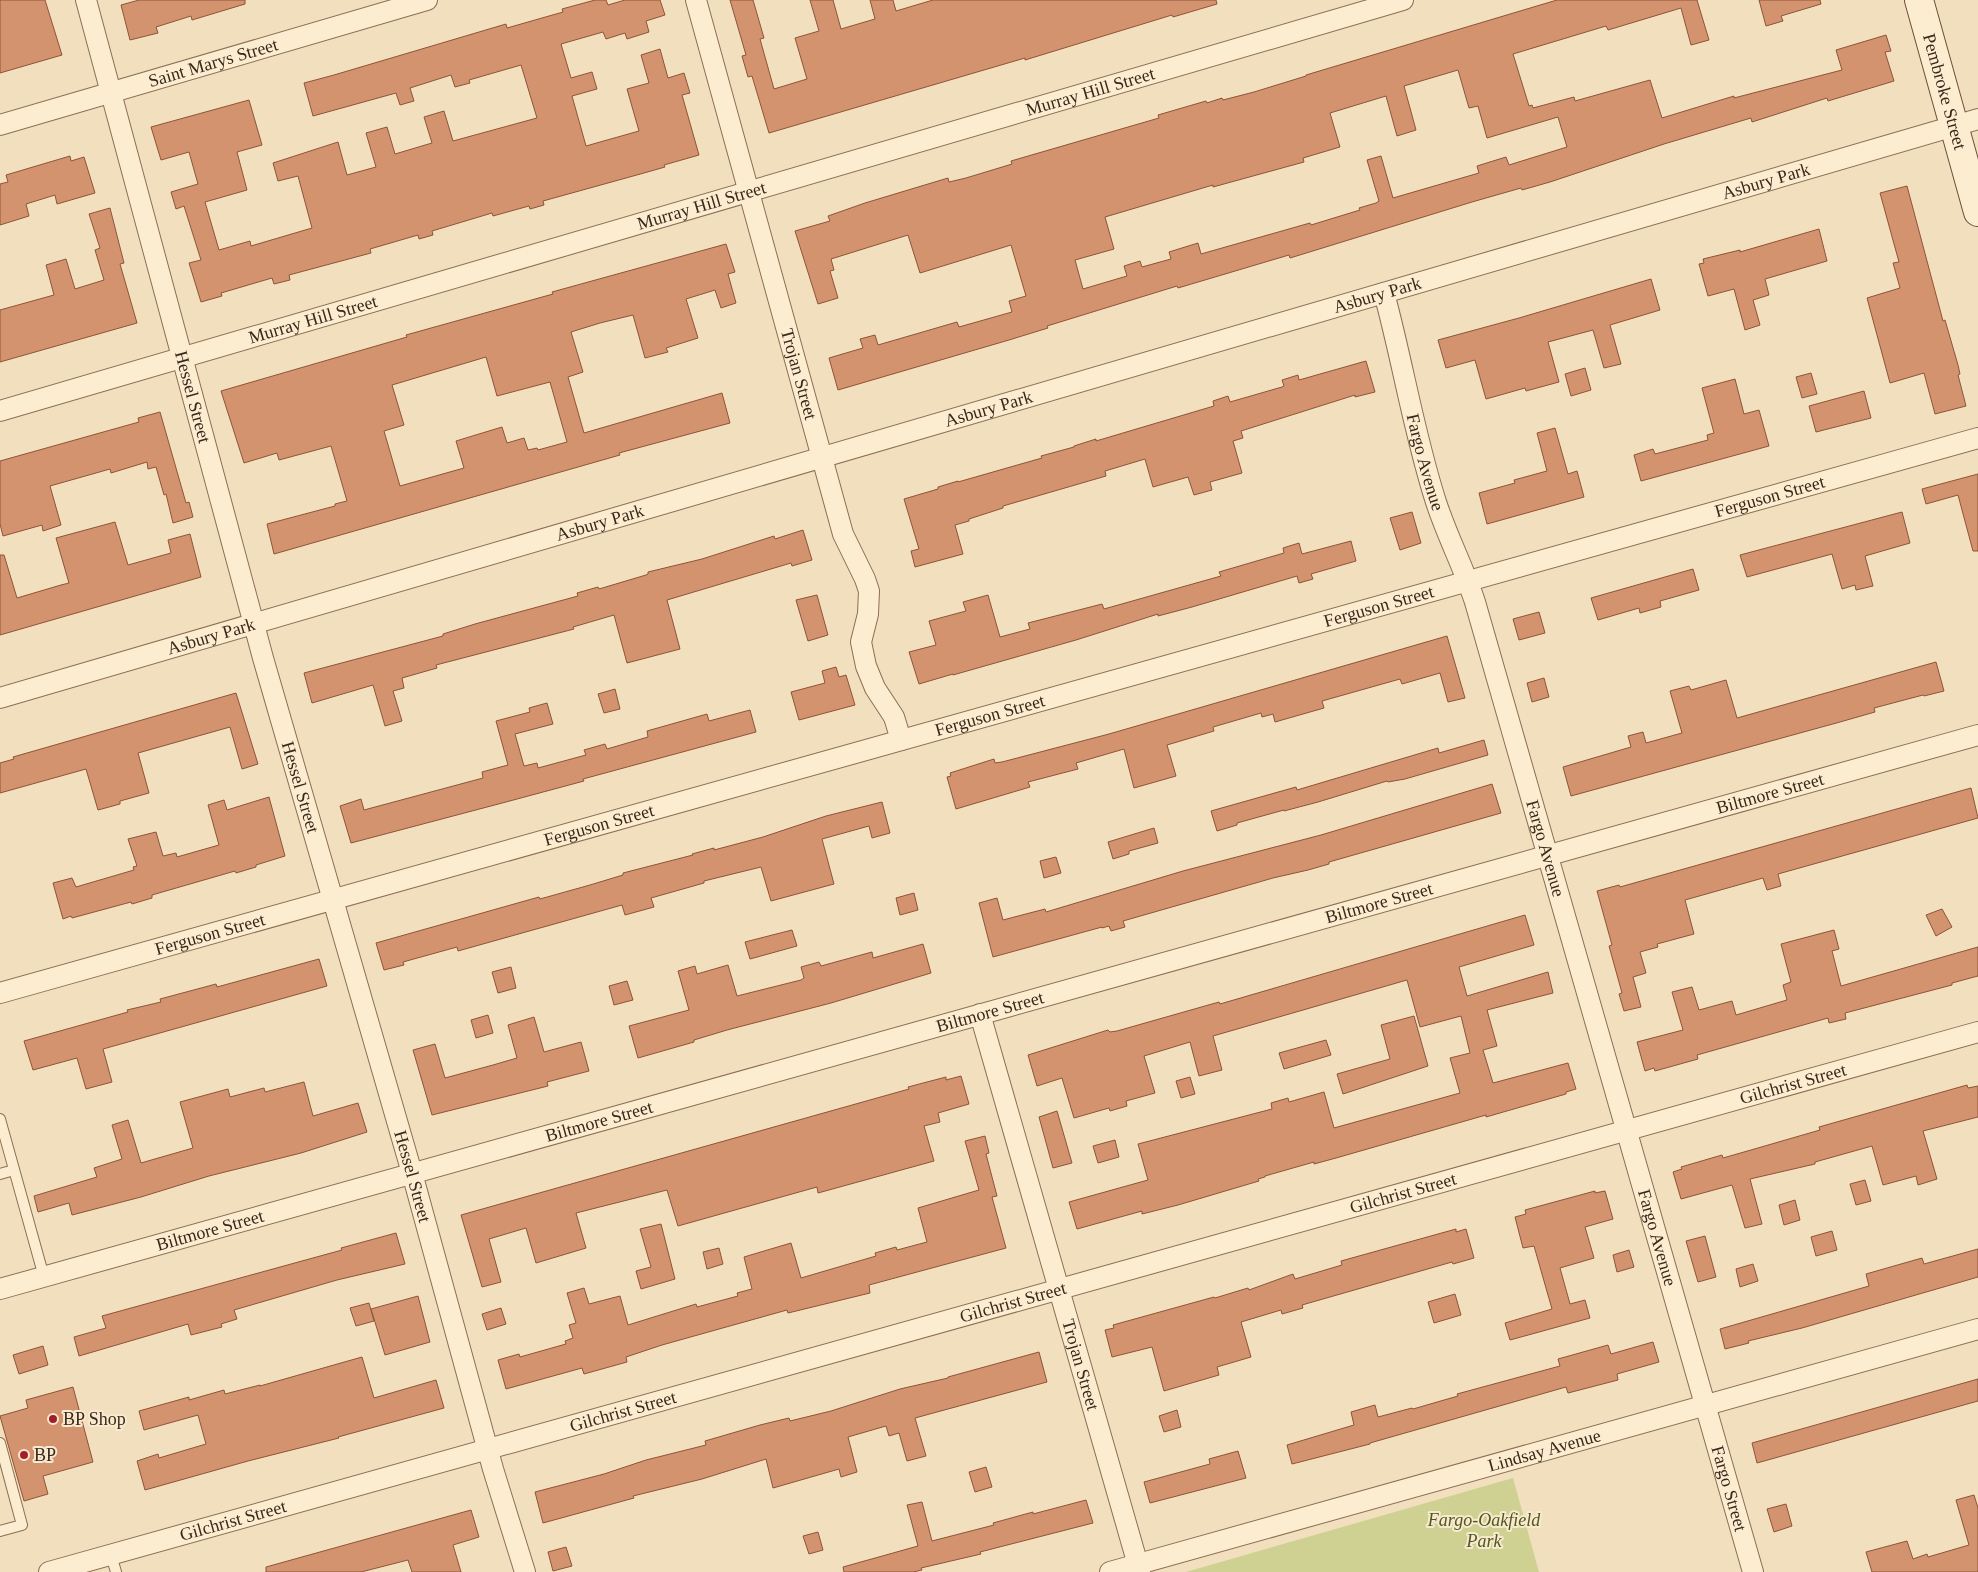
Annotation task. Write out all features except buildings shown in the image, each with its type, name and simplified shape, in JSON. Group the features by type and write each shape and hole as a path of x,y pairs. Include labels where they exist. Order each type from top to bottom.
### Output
{"street":[{"name":"Hessel Street","path":"86,0 254,624 525,1572"},
{"name":"Saint Marys Street","path":"0,124 427,0"},
{"name":"Trojan Street","path":"696,0 843,534 869,591 868,614 862,642 866,666 875,688 894,717 901,740"},
{"name":"Murray Hill Street","path":"0,410 1403,0"},
{"name":"Pembroke Street","path":"1919,0 1966,123 1978,212"},
{"name":"Asbury Park","path":"0,698 1966,123"},
{"name":"Fargo Avenue","path":"1384,293 1406,380 1418,442 1436,504 1468,581 1705,1405"},
{"name":"Ferguson Street","path":"0,993 1978,438"},
{"name":"Biltmore Street","path":"0,1289 1978,735"},
{"name":"Trojan Street","path":"980,1014 1139,1568"},
{"name":"Gilchrist Street","path":"49,1572 114,1563 488,1448 1978,1032"},
{"name":"Lindsay Avenue","path":"1110,1572 1139,1568 1705,1405 1978,1329"},
{"name":"Fargo Street","path":"1705,1405 1753,1572"}],"lane":[{"path":"0,1119 44,1276"},
{"path":"0,1174 14,1170"},
{"path":"0,1443 22,1524 0,1531"}],"green space":[{"name":"Fargo-Oakfield Park","path":"1513,1478 1539,1572 1186,1572"}],"place":[{"name":"BP Shop","path":"53,1419"},
{"name":"BP","path":"24,1455"}]}
